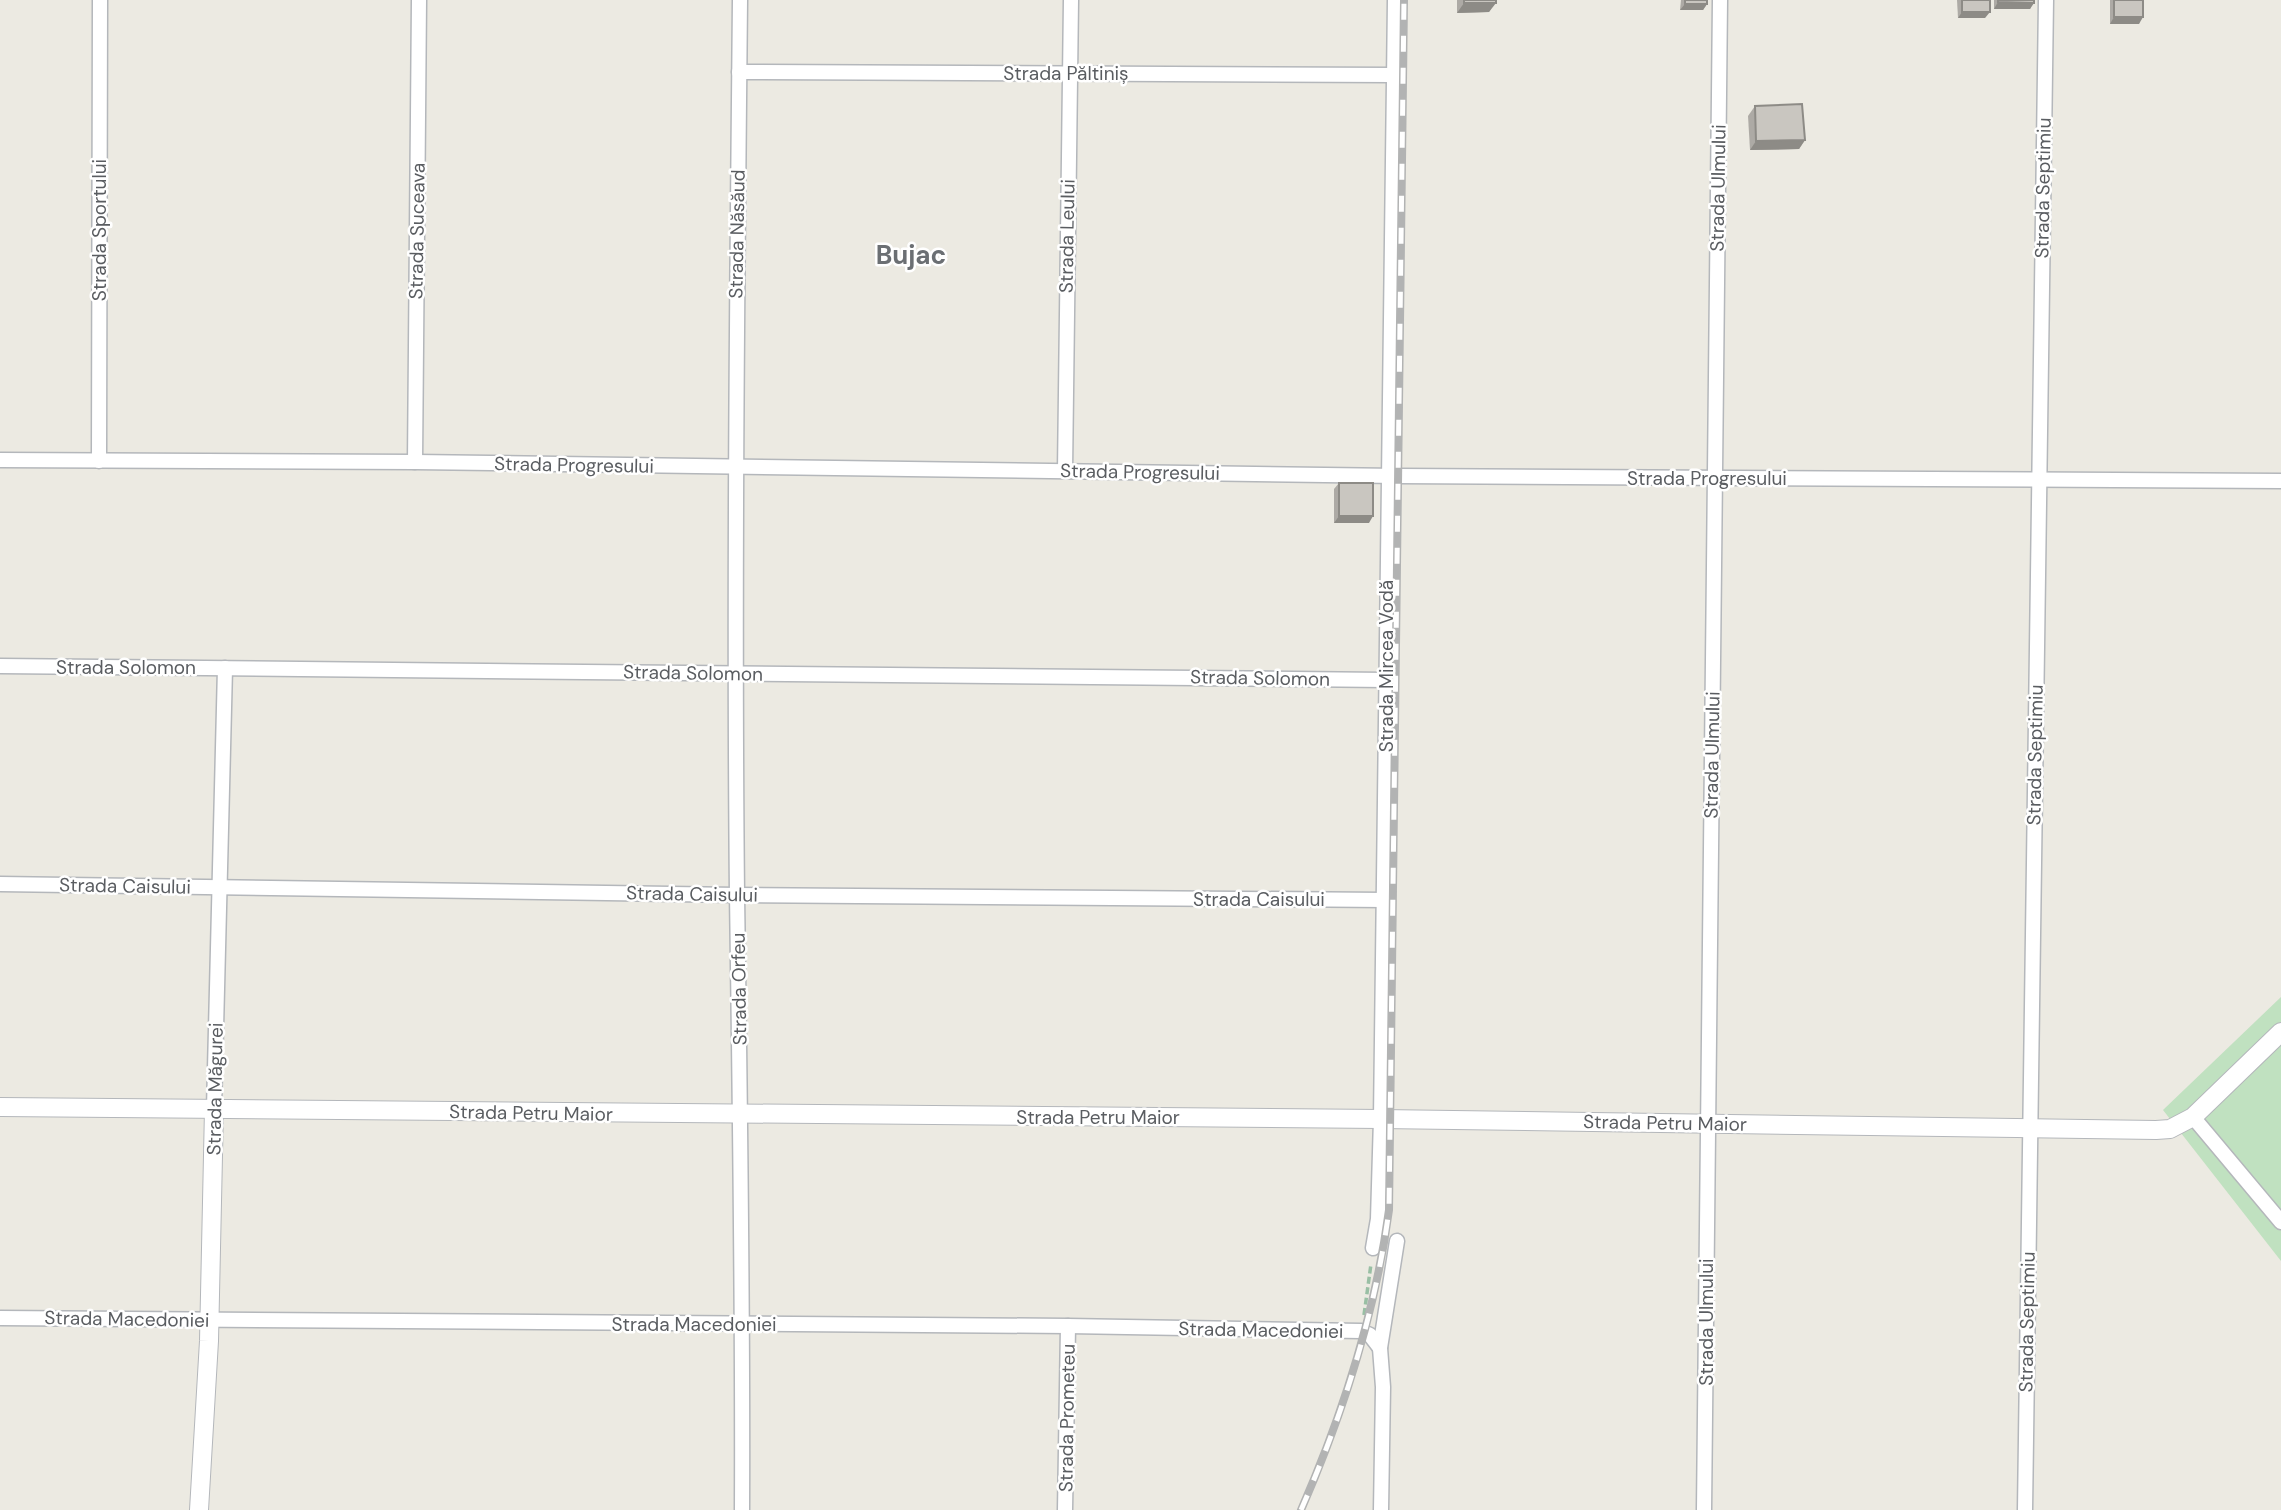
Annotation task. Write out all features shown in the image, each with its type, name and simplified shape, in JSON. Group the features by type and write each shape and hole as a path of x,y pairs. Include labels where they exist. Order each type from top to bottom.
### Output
{"street":[{"name":"Strada Sportului","path":"99,461 100,0"},
{"name":"Strada Suceava","path":"415,462 419,0"},
{"name":"Strada Năsăud","path":"735,468 740,0"},
{"name":"Strada Leului","path":"1065,471 1071,0"},
{"name":"Strada Mircea Vodă","path":"1373,1248 1380,1186 1395,0"},
{"name":"Strada Ulmului","path":"1704,1510 1720,0"},
{"name":"Strada Septimiu","path":"2025,1510 2046,0"},
{"name":"Strada Păltiniș","path":"739,72 1394,75"},
{"name":"Strada Progresului","path":"0,460 415,462 1388,476 2281,481"},
{"name":"Strada Orfeu","path":"735,468 743,1324 741,1510"},
{"name":"Strada Solomon","path":"0,666 1386,680"},
{"name":"Strada Măgurei","path":"199,1510 210,1320 225,668"},
{"name":"Strada Caisului","path":"0,884 737,895 1385,900"},
{"path":"2281,1032 2193,1117 2281,1222"},
{"name":"Strada Petru Maior","path":"0,1107 1381,1119 2156,1130 2170,1129 2193,1117"},
{"path":"1381,1510 1383,1387 1380,1348 1397,1241"},
{"name":"Strada Macedoniei","path":"0,1318 1068,1326 1361,1331 1370,1335 1380,1348"},
{"name":"Strada Prometeu","path":"1065,1510 1068,1326"}],"path":[{"path":"1361,1331 1373,1248"}],"green space":[{"path":"2281,997 2281,1261 2163,1110"}],"building":[{"path":"1464,0 1496,0 1496,3 1464,3"},
{"path":"1685,0 1707,0 1707,4 1685,4"},
{"path":"1962,0 1990,0 1990,12 1962,12"},
{"path":"2034,0 2034,3 1998,2"},
{"path":"2114,0 2143,0 2143,17 2114,17"},
{"path":"1802,104 1805,140 1756,141 1755,106"},
{"path":"1339,483 1373,483 1373,516 1339,516"}],"railway":[{"path":"1301,1510 1356,1363 1375,1288 1389,1210 1404,0"}],"district":[{"name":"Bujac","path":"911,255"}]}
